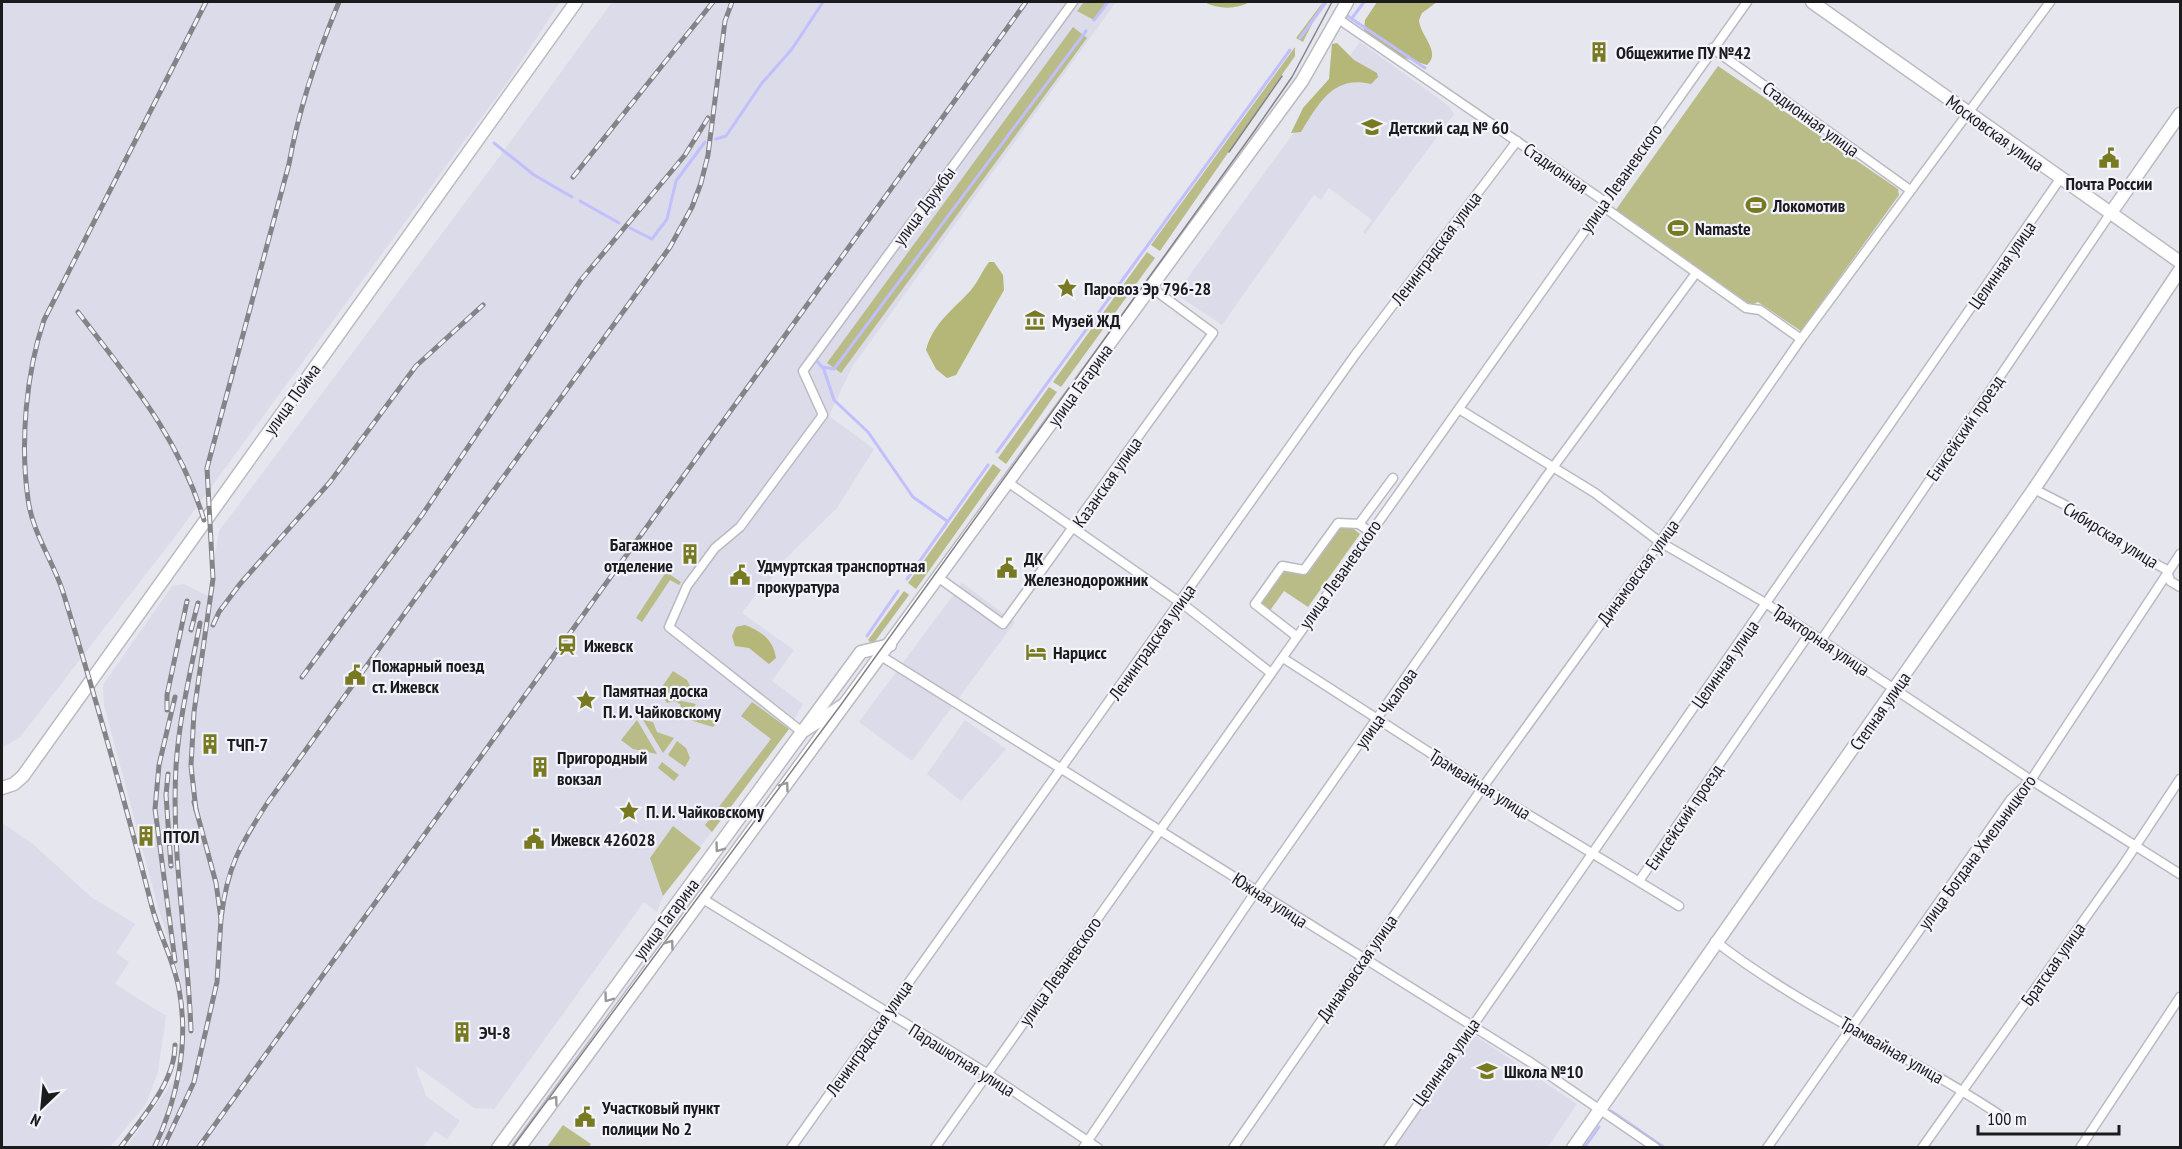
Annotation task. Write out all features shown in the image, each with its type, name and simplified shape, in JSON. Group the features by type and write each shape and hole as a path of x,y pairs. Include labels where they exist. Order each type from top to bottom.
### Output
{"main road":[{"name":"улица Пойма","path":"2,788 14,784 23,776 576,2"},
{"name":"улица Гагарина","path":"519,1148 1302,81 1347,2"},
{"name":"Московская улица","path":"1812,2 2060,179 2181,262"},
{"path":"2110,214 2181,114"},
{"name":"Степная улица","path":"1573,1148 1715,941 2034,489 2181,270"},
{"path":"802,732 861,652 890,645"},
{"name":"улица Гагарина","path":"498,1148 802,732 846,704"}],"street":[{"name":"улица Дружбы","path":"802,732 669,627 687,586 715,548 740,527 822,415 803,371 1073,2"},
{"name":"улица Леваневского","path":"935,1148 1712,48 1747,2"},
{"name":"Динамовская улица","path":"1233,1148 1483,787 1660,542 1800,339 2050,2"},
{"name":"Стадионная","path":"1337,18 1604,201 1610,212 1746,308 1760,310 1800,339"},
{"name":"Стадионная улица","path":"1712,48 1910,190"},
{"name":"Ленинградская улица","path":"791,1148 1355,355 1517,141"},
{"name":"Целинная улица","path":"1388,1148 1471,1025 1594,854 2060,179"},
{"name":"Енисейский проезд","path":"1820,642 2110,214"},
{"name":"улица Чкалова","path":"1085,1144 1256,891 1553,468 1696,273"},
{"name":"Казанская улица","path":"939,578 1003,624 1074,528 1213,333 1152,288"},
{"name":"Тракторная улица","path":"1459,409 1595,493 1609,506 1660,542 1767,604 1820,642 2031,780 2181,874"},
{"path":"1359,524 1393,478"},
{"path":"1009,483 1180,602 1271,673"},
{"name":"Сибирская улица","path":"2034,489 2067,506 2116,542 2167,570 2170,581 2181,587"},
{"path":"1296,636 1255,604 1282,566 1304,570 1338,523 1359,524 1370,532"},
{"name":"улица Богдана Хмельницкого","path":"1767,1148 2011,799 2031,780 2167,570 2181,554"},
{"name":"Енисейский проезд","path":"1640,881 1809,634"},
{"name":"Южная улица","path":"881,656 1530,1062 1656,1148"},
{"name":"Трамвайная улица","path":"1283,658 1483,787 1679,906"},
{"name":"Братская улица","path":"1922,1148 2123,865 2181,779"},
{"name":"Парашютная улица","path":"703,899 886,1014 988,1074 1085,1144 1098,1148"},
{"name":"Трамвайная улица","path":"1715,941 1850,1027 1963,1090 2007,1120"},
{"path":"2080,1148 2181,997"}],"shaded area":[{"path":"2,2 560,2 509,80 174,538 20,737 2,748"},
{"path":"612,2 1116,2 852,367 829,416 874,449 837,508 783,561 767,585 764,584 742,613 794,650 772,681 803,704 789,729 663,896 657,912 644,902 494,1109 474,1108 415,1065 426,1096 460,1121 447,1139 435,1131 423,1147 127,1147 173,1081 181,1079 187,1012 180,977 158,907 104,705 103,685 172,586 184,584 208,596 219,531 497,160"},
{"name":"Детский сад № 60","path":"1360,42 1449,106 1454,114 1365,234 1363,232 1372,220 1329,188 1321,200 1314,195 1222,325 1176,294"},
{"path":"962,583 1015,622 912,761 859,722"},
{"path":"965,720 1006,749 961,801 927,774"},
{"path":"2,823 34,845 91,897 135,924 116,953 129,962 115,984 166,1016 158,1072 146,1104 110,1147 2,1147"},
{"name":"Школа №10","path":"1471,1036 1477,1037 1577,1104 1548,1147 1394,1148"}],"green space":[{"path":"1084,2 1108,2 1094,20 1077,11"},
{"path":"1204,2 1250,2 1227,8"},
{"path":"1323,2 1303,42 1296,38"},
{"path":"1377,2 1437,2 1422,13 1419,20 1431,49 1431,60 1427,65 1402,57 1364,31 1365,20"},
{"path":"1073,27 1087,38 841,373 827,363"},
{"path":"1337,43 1354,60 1377,73 1378,77 1371,84 1358,82 1337,88 1321,102 1301,132 1291,133 1303,108 1329,79 1332,44"},
{"path":"1295,47 1295,56 1160,251 1151,245"},
{"name":"Локомотив","path":"1718,66 1898,189 1899,195 1801,331 1758,302 1751,305 1615,211"},
{"path":"1147,252 1155,258 1061,387 1053,382"},
{"path":"989,262 994,262 1003,275 1004,290 956,375 947,378 936,369 926,350 929,340 944,317 973,287"},
{"path":"1049,387 1057,392 1006,464 998,458"},
{"path":"993,464 1001,470 916,589 908,583"},
{"path":"1339,526 1351,527 1360,534 1308,607 1284,591 1269,612 1259,604 1285,569 1312,567"},
{"path":"666,572 681,582 679,585 670,580 642,622 636,618"},
{"path":"904,591 909,595 873,644 868,640"},
{"path":"745,625 757,630 769,641 776,658 769,664 749,648 735,646 732,636 736,627"},
{"path":"673,671 687,680 698,700 659,691"},
{"path":"663,697 696,704 687,718 682,714 680,704 675,701 667,703"},
{"path":"752,702 789,729 712,832 705,825 771,739 741,716"},
{"path":"700,707 720,719 713,727 690,720"},
{"path":"637,720 657,754 633,749 621,740"},
{"path":"643,720 653,722 657,732 674,738 663,753"},
{"path":"677,741 686,748 690,758 685,767 668,755"},
{"path":"662,762 679,775 674,781 658,768"},
{"path":"673,826 701,848 663,896 650,858"},
{"path":"563,1125 591,1144 589,1147 547,1147"}],"waterway":[{"path":"716,139 726,136 762,83 792,49 823,2"},
{"path":"1094,20 1108,2"},
{"path":"1300,38 1326,2"},
{"path":"1352,18 1364,2"},
{"path":"1346,15 1425,68"},
{"path":"817,361 822,367 834,369 1086,31"},
{"path":"997,452 1290,50"},
{"path":"630,228 652,239 667,219 676,181 705,142"},
{"path":"494,143 534,175 572,197"},
{"path":"580,201 619,223"},
{"path":"823,367 834,400 868,432 913,497 947,521"},
{"path":"907,579 988,465"},
{"path":"867,636 898,591"},
{"path":"1611,1111 1665,1148"},
{"path":"1584,1148 1599,1127"}],"tram line":[{"path":"512,1148 840,706 1253,133 1292,77 1332,2"},
{"path":"1229,152 1282,76"}],"railway":[{"path":"154,1148 169,1110 179,1070 183,1029 179,989 174,968 152,907 87,670 63,592 30,511 25,455 26,408 33,362 44,320 206,2"},
{"path":"196,810 191,766 194,712 213,579 207,468 289,164 303,102 339,2"},
{"path":"573,177 713,2"},
{"path":"221,919 227,885 236,857 268,802 670,247 692,207 701,183 708,155 725,21 732,2"},
{"path":"198,1148 1026,2"},
{"path":"302,677 422,515 581,280 685,155 708,118"},
{"path":"213,625 219,612 240,584 330,482 416,366 483,305"},
{"path":"78,312 134,385 167,435 194,490 204,520"},
{"path":"167,710 167,695 187,601"},
{"path":"191,630 198,603"},
{"path":"191,1031 175,800 180,730 200,623"},
{"path":"175,697 159,765 155,809 175,961"},
{"path":"168,774 166,795 171,866"},
{"path":"163,1148 194,1082 217,982 221,919 216,883 194,802"},
{"path":"120,1148 147,1113 163,1087 169,1073 175,1045"}],"place":[{"name":"Общежитие ПУ №42","path":"1599,52"},
{"name":"Детский сад № 60","path":"1372,127"},
{"name":"Почта России","path":"2109,158"},
{"name":"Локомотив","path":"1756,205"},
{"name":"Namaste","path":"1678,228"},
{"name":"Паровоз Эр 796-28","path":"1067,288"},
{"name":"Музей ЖД","path":"1035,320"},
{"name":"Багажное отделение","path":"690,554"},
{"name":"ДК Железнодорожник","path":"1007,568"},
{"name":"Удмуртская транспортная прокуратура","path":"740,575"},
{"name":"Ижевск","path":"567,645"},
{"name":"Нарцисс","path":"1036,652"},
{"name":"Пожарный поезд ст. Ижевск","path":"355,675"},
{"name":"Памятная доска П. И. Чайковскому","path":"586,700"},
{"name":"ТЧП-7","path":"210,744"},
{"name":"Пригородный вокзал","path":"540,767"},
{"name":"П. И. Чайковскому","path":"629,811"},
{"name":"ПТОЛ","path":"146,836"},
{"name":"Ижевск 426028","path":"534,839"},
{"name":"ЭЧ-8","path":"462,1032"},
{"name":"Школа №10","path":"1487,1071"},
{"name":"Участковый пункт полиции No 2","path":"585,1117"}]}
